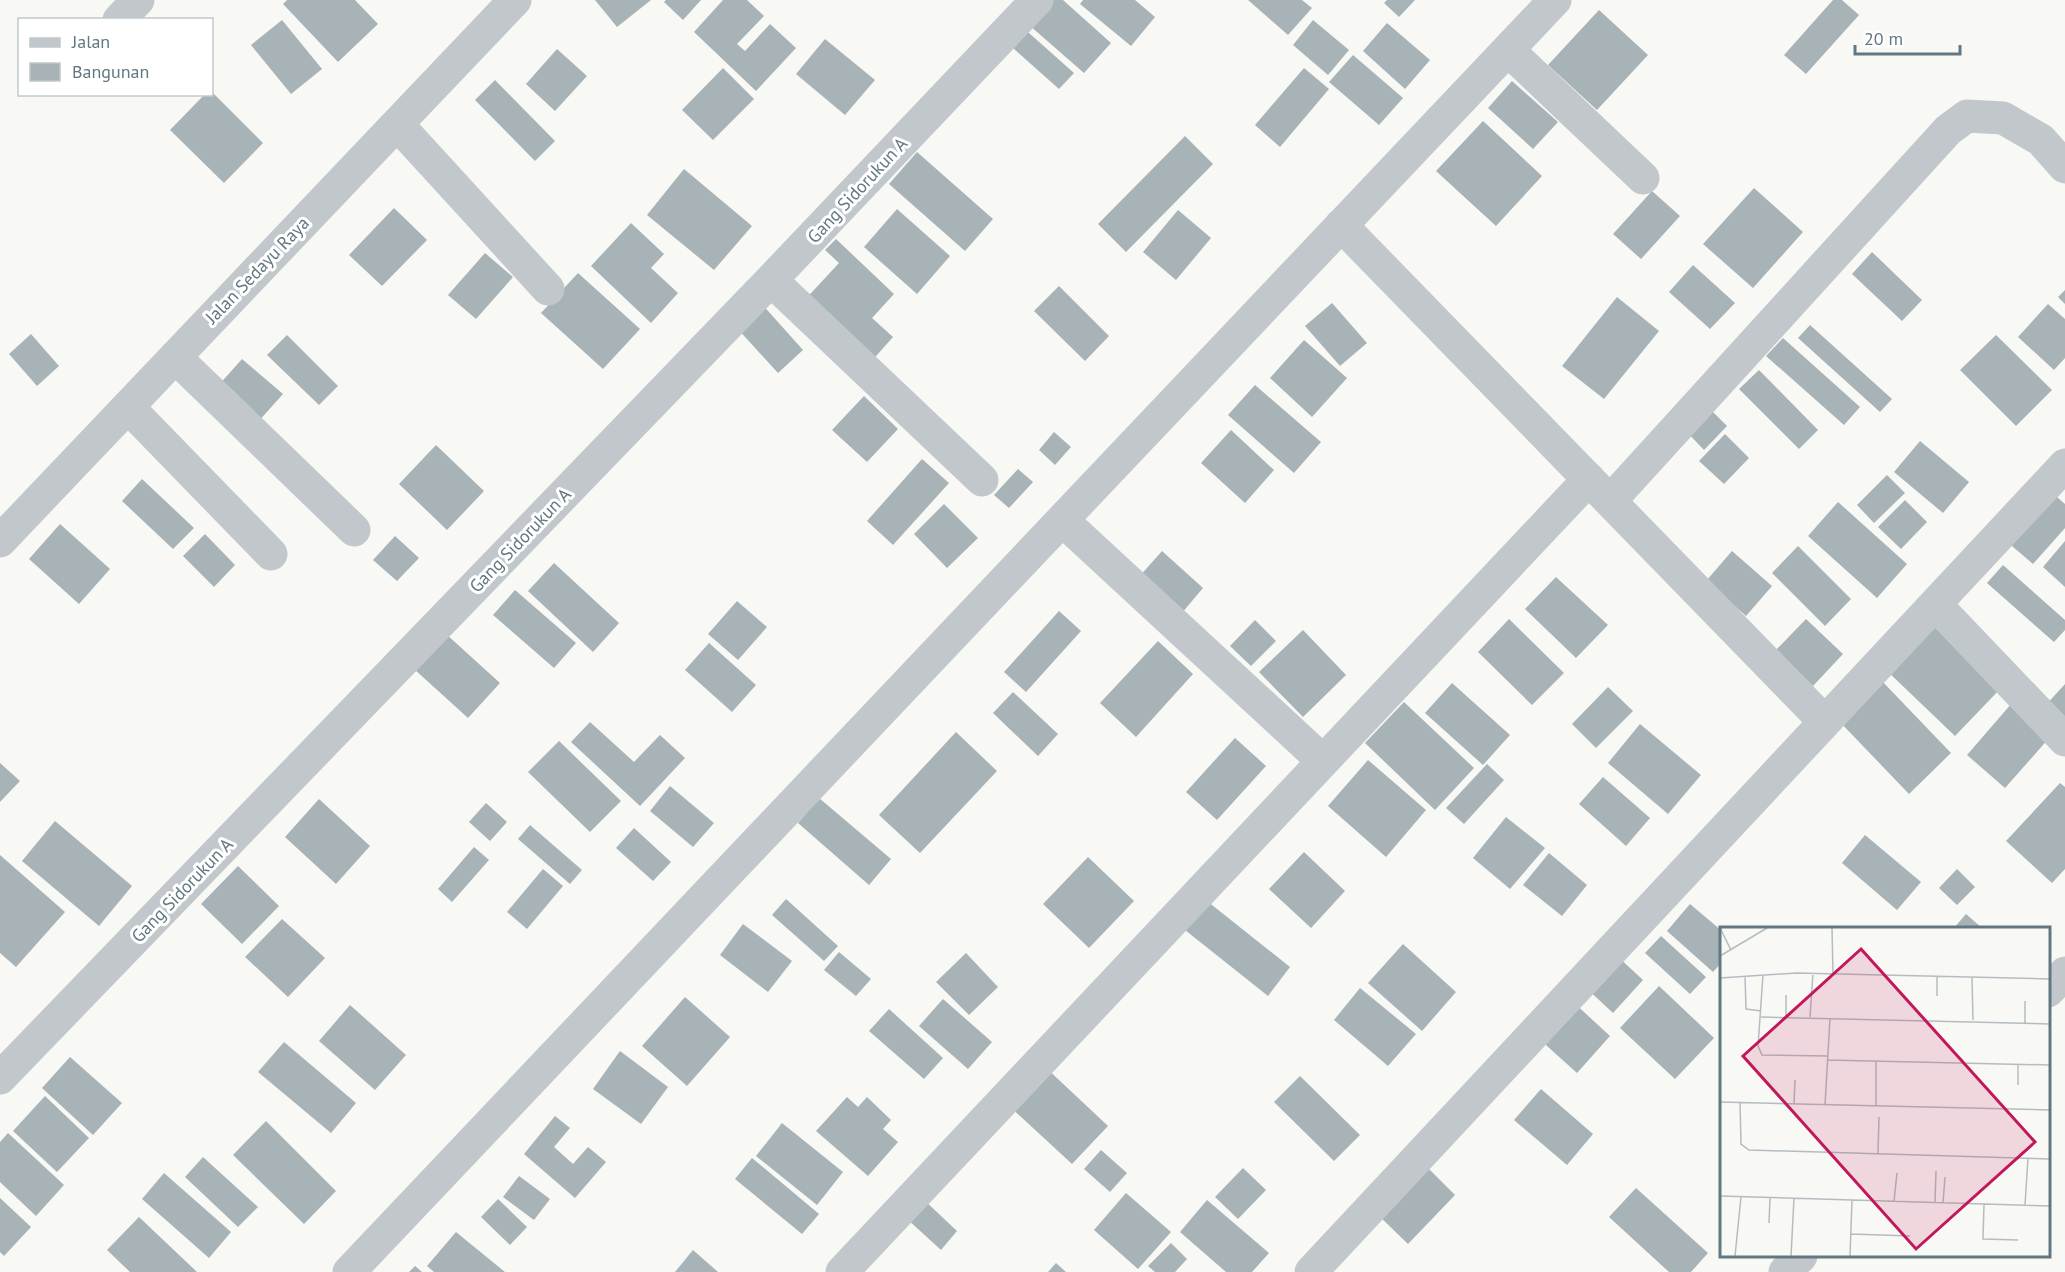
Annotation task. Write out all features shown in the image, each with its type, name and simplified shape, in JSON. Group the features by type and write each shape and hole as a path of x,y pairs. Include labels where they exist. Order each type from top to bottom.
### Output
{"street":[{"path":"121,18 138,0"},
{"name":"Jalan Sedayu Raya","path":"0,541 515,0"},
{"name":"Gang Sidorukun A","path":"0,1078 771,280 1037,0"},
{"path":"349,1272 1555,0"},
{"path":"1508,50 1643,178"},
{"path":"842,1272 1323,761 1600,490 1940,139 1967,116 2003,118 2041,140 2065,167"},
{"path":"397,124 548,290"},
{"path":"1341,225 1825,722"},
{"path":"771,280 982,480"},
{"path":"175,357 354,530"},
{"path":"128,407 272,554"},
{"path":"1311,1272 2065,465"},
{"path":"1062,520 1323,761"},
{"path":"1935,604 2065,740"},
{"path":"2050,990 2065,973"},
{"path":"1785,1272 1800,1257"}],"building":[{"path":"287,0 355,0 378,24 338,62 283,4"},
{"path":"595,0 651,0 617,27"},
{"path":"666,0 701,0 683,20 664,2"},
{"path":"723,0 747,0 764,16 737,44 745,51 770,24 796,48 756,91 694,32"},
{"path":"1050,0 1063,0 1111,43 1084,73 1029,25"},
{"path":"1083,0 1135,0 1155,17 1131,46 1080,4"},
{"path":"1248,0 1302,0 1312,8 1288,35"},
{"path":"1387,0 1415,0 1399,17 1384,3"},
{"path":"1833,0 1842,0 1859,15 1806,74 1784,55"},
{"path":"1599,10 1648,55 1597,110 1548,65"},
{"path":"282,20 322,69 291,94 251,45"},
{"path":"1313,20 1349,50 1328,75 1293,45"},
{"path":"1387,23 1430,60 1405,89 1363,51"},
{"path":"1020,25 1074,73 1059,89 1005,41"},
{"path":"825,39 875,80 845,115 796,74"},
{"path":"557,49 587,76 555,111 526,84"},
{"path":"1353,55 1403,98 1379,125 1329,82"},
{"path":"723,68 754,99 713,140 682,110"},
{"path":"1304,68 1329,89 1280,147 1255,125"},
{"path":"495,80 555,141 535,161 475,100"},
{"path":"1512,81 1558,122 1533,149 1488,108"},
{"path":"213,93 263,143 224,183 170,130 203,96 213,96"},
{"path":"1483,121 1542,176 1496,226 1436,171"},
{"path":"1185,136 1213,164 1126,252 1098,224"},
{"path":"917,152 993,219 965,251 889,184"},
{"path":"684,169 752,226 714,270 647,215"},
{"path":"1754,188 1803,232 1753,288 1703,244"},
{"path":"1652,191 1680,216 1641,259 1613,234"},
{"path":"394,208 427,240 382,286 349,255"},
{"path":"897,209 950,256 917,294 864,247"},
{"path":"1178,210 1211,238 1176,280 1143,252"},
{"path":"631,223 664,254 651,268 678,293 651,323 591,266"},
{"path":"836,239 894,294 872,318 893,337 869,364 800,305 839,263 825,250"},
{"path":"1872,252 1922,300 1902,321 1852,274"},
{"path":"485,253 513,277 476,319 448,295"},
{"path":"1693,265 1735,303 1710,329 1669,292"},
{"path":"578,273 640,329 603,369 541,313"},
{"path":"1059,286 1109,336 1085,361 1034,311"},
{"path":"2065,290 2065,304 2058,297"},
{"path":"1617,297 1659,331 1604,399 1562,366"},
{"path":"760,302 803,350 778,373 735,326"},
{"path":"1332,303 1367,343 1340,366 1305,326"},
{"path":"2048,304 2065,319 2065,358 2054,370 2018,337"},
{"path":"1810,325 1892,399 1880,412 1798,338"},
{"path":"31,334 59,366 37,386 9,354"},
{"path":"287,335 338,386 319,405 267,355"},
{"path":"1996,335 2052,390 2016,426 1960,370"},
{"path":"1783,338 1860,407 1844,425 1766,356"},
{"path":"1304,340 1347,378 1312,417 1270,378"},
{"path":"242,359 283,394 257,423 217,387"},
{"path":"1759,370 1818,430 1799,449 1739,389"},
{"path":"1255,385 1321,442 1294,473 1228,415"},
{"path":"864,396 898,429 867,462 832,430"},
{"path":"1706,405 1727,426 1704,450 1683,428"},
{"path":"1231,430 1274,470 1245,503 1201,463"},
{"path":"1054,432 1071,447 1055,465 1039,450"},
{"path":"1725,434 1749,458 1724,484 1699,461"},
{"path":"1920,441 1969,482 1943,513 1894,472"},
{"path":"436,445 484,491 447,530 399,484"},
{"path":"922,459 949,483 893,545 867,521"},
{"path":"1018,469 1033,482 1009,508 994,495"},
{"path":"1887,475 1905,493 1874,523 1857,505"},
{"path":"142,479 194,528 173,549 122,501"},
{"path":"2049,490 2065,504 2065,528 2033,564 2005,540"},
{"path":"1905,500 1927,522 1901,549 1878,527"},
{"path":"1838,502 1907,564 1877,598 1808,536"},
{"path":"944,504 978,538 947,568 914,534"},
{"path":"60,524 110,569 79,604 29,559"},
{"path":"205,534 235,565 214,587 183,556"},
{"path":"395,536 419,558 397,581 373,560"},
{"path":"2065,541 2065,587 2043,567"},
{"path":"1798,546 1851,599 1825,626 1772,573"},
{"path":"1162,551 1203,588 1181,614 1139,577"},
{"path":"1732,551 1772,586 1746,616 1706,581"},
{"path":"554,563 619,623 593,652 528,591"},
{"path":"2003,565 2065,620 2065,630 2054,642 1987,583"},
{"path":"1556,577 1608,625 1576,658 1525,609"},
{"path":"515,590 576,643 554,668 493,615"},
{"path":"737,601 767,627 738,660 708,634"},
{"path":"1059,611 1081,631 1026,692 1004,672"},
{"path":"1509,619 1564,673 1532,705 1478,652"},
{"path":"1806,619 1843,654 1813,686 1775,651"},
{"path":"1255,620 1276,641 1251,666 1230,646"},
{"path":"1931,620 2001,688 1955,736 1885,669"},
{"path":"1303,630 1346,675 1303,717 1259,672"},
{"path":"446,634 500,683 468,718 414,669"},
{"path":"1158,641 1193,674 1136,737 1100,703"},
{"path":"709,643 756,685 732,712 685,670"},
{"path":"1880,679 1951,753 1909,794 1838,720"},
{"path":"1452,683 1510,735 1483,765 1425,713"},
{"path":"2065,684 2065,726 2044,707"},
{"path":"1608,687 1633,711 1596,748 1572,724"},
{"path":"1013,692 1058,734 1038,756 993,713"},
{"path":"1404,702 1474,768 1435,810 1365,743"},
{"path":"2012,703 2050,737 2005,788 1967,755"},
{"path":"590,722 634,762 660,735 685,758 640,806 571,742"},
{"path":"1640,724 1701,775 1668,814 1608,763"},
{"path":"956,732 997,771 920,853 879,815"},
{"path":"1235,738 1266,766 1217,820 1186,792"},
{"path":"559,741 621,801 590,832 528,772"},
{"path":"1368,760 1426,810 1386,857 1328,806"},
{"path":"0,763 20,781 0,802"},
{"path":"1487,764 1504,780 1464,824 1446,808"},
{"path":"1603,777 1650,818 1626,846 1579,804"},
{"path":"2060,783 2065,787 2065,869 2052,883 2006,841"},
{"path":"670,786 714,823 693,847 650,811"},
{"path":"819,798 891,859 869,885 798,823"},
{"path":"319,799 370,846 336,884 285,837"},
{"path":"486,803 507,822 490,841 469,822"},
{"path":"1506,817 1545,848 1510,889 1473,858"},
{"path":"55,821 132,886 99,926 22,861"},
{"path":"530,825 582,870 570,884 518,839"},
{"path":"634,828 671,862 653,881 616,848"},
{"path":"1865,835 1921,882 1897,910 1842,863"},
{"path":"474,847 489,860 452,902 438,889"},
{"path":"1304,852 1345,891 1311,928 1269,889"},
{"path":"1549,853 1587,885 1562,916 1523,885"},
{"path":"0,855 65,912 16,967 0,953"},
{"path":"1088,857 1134,901 1089,948 1043,904"},
{"path":"238,866 279,906 242,944 201,904"},
{"path":"543,869 563,886 527,929 507,912"},
{"path":"1957,869 1975,887 1957,905 1939,888"},
{"path":"786,899 838,946 824,961 772,915"},
{"path":"1207,901 1290,967 1268,996 1185,930"},
{"path":"1690,904 1720,929 1720,964 1713,972 1667,931"},
{"path":"1966,914 1981,927 1955,927"},
{"path":"282,919 325,958 288,997 245,957"},
{"path":"743,924 792,961 768,992 720,955"},
{"path":"1661,936 1706,977 1690,994 1645,953"},
{"path":"1403,944 1456,992 1422,1031 1368,983"},
{"path":"839,952 871,979 856,996 824,970"},
{"path":"966,953 998,987 969,1015 936,982"},
{"path":"1615,954 1643,980 1613,1013 1584,986"},
{"path":"1659,986 1714,1038 1675,1079 1620,1028"},
{"path":"1360,988 1416,1034 1388,1066 1334,1020"},
{"path":"685,997 730,1037 687,1086 642,1046"},
{"path":"943,999 992,1042 968,1069 919,1026"},
{"path":"1571,1000 1610,1036 1577,1073 1537,1037"},
{"path":"350,1005 406,1055 375,1090 319,1041"},
{"path":"889,1009 943,1058 924,1079 869,1031"},
{"path":"284,1042 356,1103 331,1133 258,1072"},
{"path":"620,1051 668,1087 641,1124 593,1089"},
{"path":"70,1057 122,1103 93,1135 42,1088"},
{"path":"1043,1065 1108,1126 1072,1164 1007,1104"},
{"path":"1300,1076 1360,1135 1334,1161 1274,1102"},
{"path":"1541,1089 1593,1134 1567,1165 1514,1120"},
{"path":"45,1096 89,1138 57,1172 13,1131"},
{"path":"847,1097 858,1107 867,1097 891,1120 883,1129 898,1142 868,1176 816,1131"},
{"path":"555,1116 570,1128 554,1147 573,1164 588,1147 606,1162 575,1198 524,1154"},
{"path":"266,1121 336,1191 304,1224 233,1155"},
{"path":"782,1123 843,1172 817,1205 756,1156"},
{"path":"8,1133 64,1185 36,1216 0,1182 0,1142"},
{"path":"1101,1150 1127,1173 1110,1192 1084,1169"},
{"path":"203,1157 258,1207 238,1227 185,1177"},
{"path":"752,1158 819,1214 802,1234 735,1179"},
{"path":"1424,1164 1455,1195 1408,1244 1376,1213"},
{"path":"1243,1168 1266,1190 1238,1219 1215,1197"},
{"path":"164,1173 231,1232 209,1258 142,1199"},
{"path":"519,1176 550,1199 534,1220 503,1197"},
{"path":"1636,1188 1708,1253 1691,1272 1669,1272 1609,1217"},
{"path":"1126,1193 1171,1232 1138,1269 1094,1230"},
{"path":"0,1198 31,1227 4,1256 0,1252"},
{"path":"498,1199 527,1227 510,1245 481,1217"},
{"path":"923,1199 957,1231 941,1250 906,1218"},
{"path":"1207,1200 1269,1253 1252,1272 1226,1272 1180,1232"},
{"path":"139,1217 197,1272 130,1272 107,1250"},
{"path":"456,1232 505,1272 434,1272 427,1266"},
{"path":"1171,1243 1187,1259 1175,1272 1155,1272 1148,1266"},
{"path":"693,1250 718,1272 675,1272"},
{"path":"1056,1263 1066,1272 1048,1272"},
{"path":"415,1266 422,1272 409,1272"}]}
